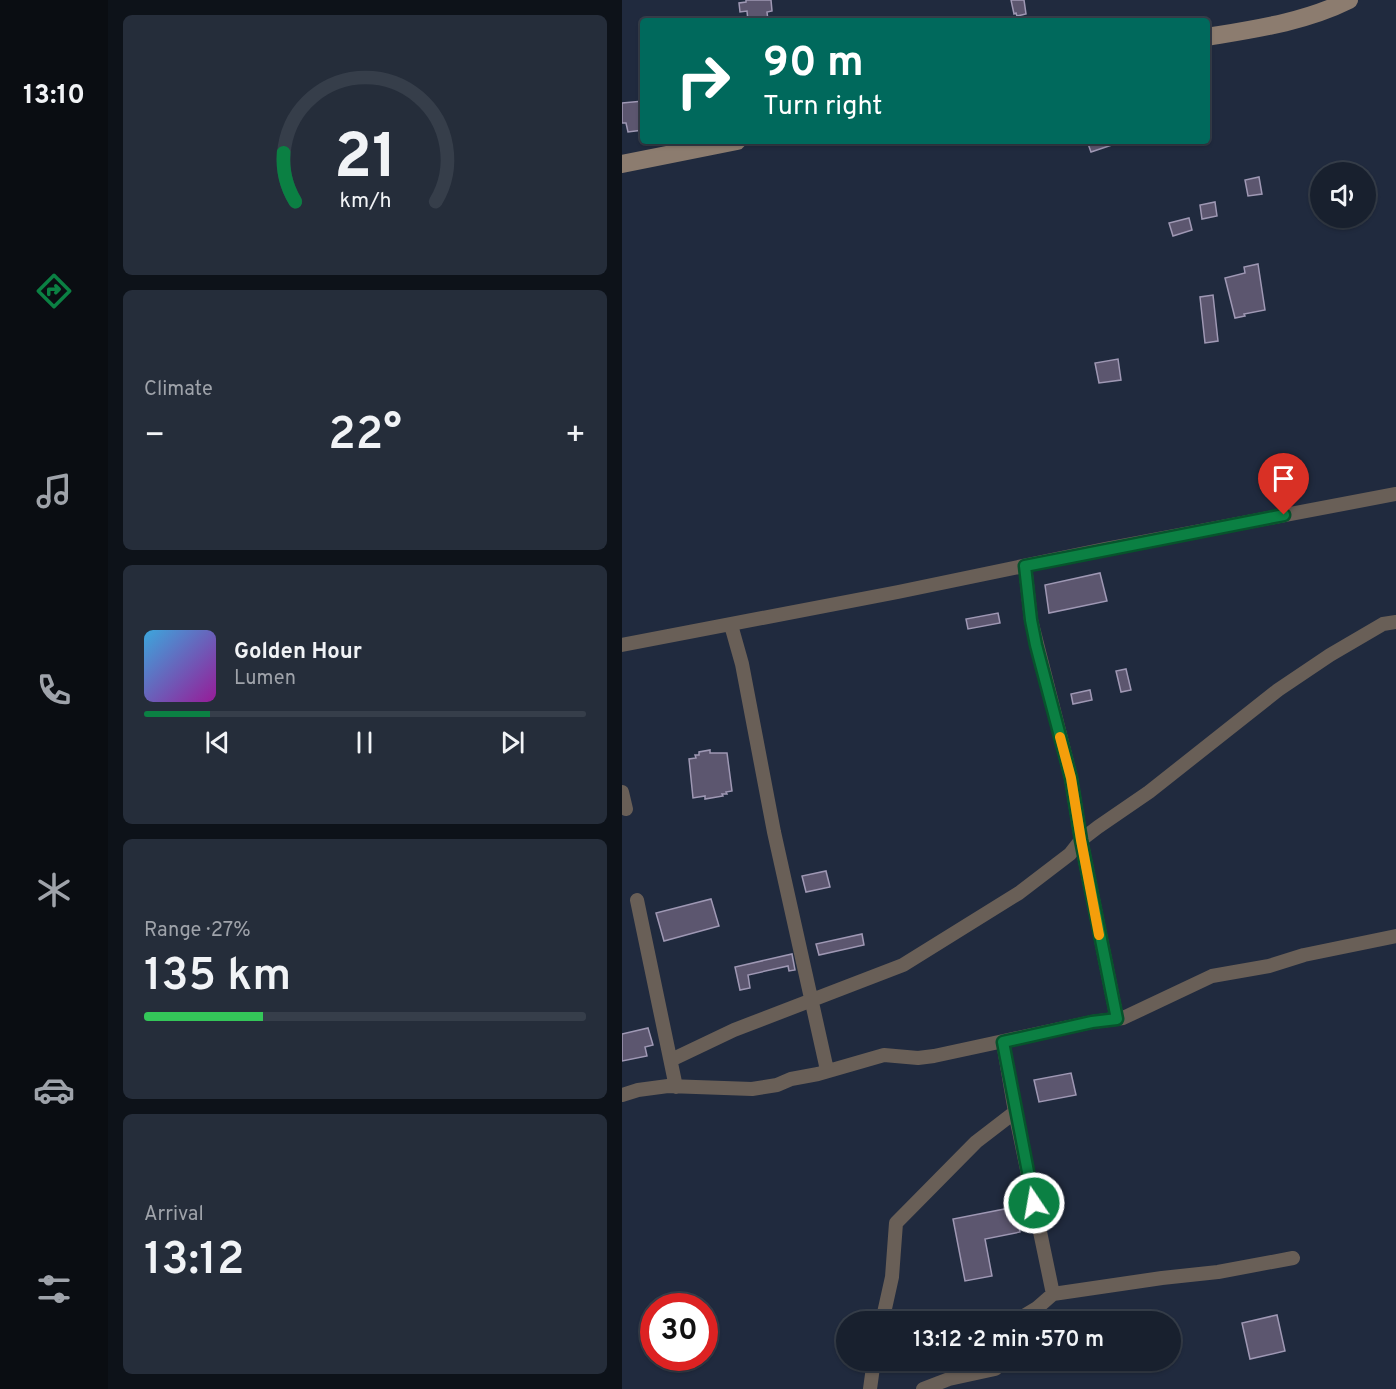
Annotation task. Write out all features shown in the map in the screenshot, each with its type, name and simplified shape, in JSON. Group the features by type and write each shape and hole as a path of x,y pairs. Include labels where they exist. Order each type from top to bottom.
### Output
{"main road":[{"path":"1210,37 1292,21 1330,9 1349,0"},
{"path":"622,164 721,144"}],"street":[{"path":"622,645 1396,494"},
{"path":"1025,566 1034,637 1071,778 1081,840 1117,1019"},
{"path":"671,1060 734,1030 903,965 1019,893 1070,854 1081,840 1158,785 1295,678 1383,624 1396,622"},
{"path":"731,625 742,664 774,832 827,1070"},
{"path":"622,792 626,809"},
{"path":"637,900 676,1087"},
{"path":"622,1095 652,1088 752,1089 777,1085 791,1078 863,1063 884,1055 918,1058 934,1056 1092,1022 1117,1019 1212,976 1270,966 1304,955 1396,936"},
{"path":"1003,1042 1015,1112 1053,1294"},
{"path":"884,1311 892,1277 896,1223 976,1142 1015,1112"},
{"path":"1032,1311 1053,1294 1218,1272 1294,1258"},
{"path":"870,1389 872,1371"},
{"path":"923,1389 949,1379 986,1371"}],"building":[{"path":"746,0 771,0 772,11 767,12 768,18 748,18 747,11 740,12 739,3 746,2"},
{"path":"1011,0 1024,0 1026,14 1017,16 1016,13 1014,14"},
{"path":"640,101 640,130 628,132 626,123 622,123 622,103"},
{"path":"1088,144 1115,144 1091,152"},
{"path":"1259,177 1262,194 1248,196 1245,180"},
{"path":"1215,202 1217,216 1202,219 1200,205"},
{"path":"1189,218 1192,230 1173,236 1169,223"},
{"path":"1258,264 1265,310 1235,318 1225,278 1245,273 1244,267"},
{"path":"1213,295 1218,341 1205,343 1200,297"},
{"path":"1118,359 1121,380 1099,383 1095,363"},
{"path":"1100,573 1107,601 1049,613 1045,585"},
{"path":"998,613 1000,623 968,629 966,619"},
{"path":"1126,669 1131,690 1121,692 1116,671"},
{"path":"1090,690 1092,700 1073,704 1071,694"},
{"path":"710,750 710,753 727,753 732,791 722,794 723,796 693,798 689,759 696,758 695,755 699,755 699,752"},
{"path":"826,871 830,887 806,892 802,876"},
{"path":"711,899 719,926 664,941 656,913"},
{"path":"862,934 864,945 819,955 816,944"},
{"path":"792,954 795,970 789,971 788,966 748,975 750,988 740,990 735,967"},
{"path":"648,1028 653,1045 645,1047 647,1056 622,1061 622,1034"},
{"path":"1071,1073 1076,1095 1039,1102 1034,1080"},
{"path":"1015,1207 1020,1232 985,1239 992,1276 965,1281 953,1219"},
{"path":"1277,1315 1285,1351 1250,1359 1242,1323"}],"slow traffic":[{"path":"1060,737 1071,778 1099,935"}],"route":[{"path":"1034,1203 1003,1042 1092,1022 1117,1019 1081,840 1071,778 1036,645 1025,566 1284,515"}]}
